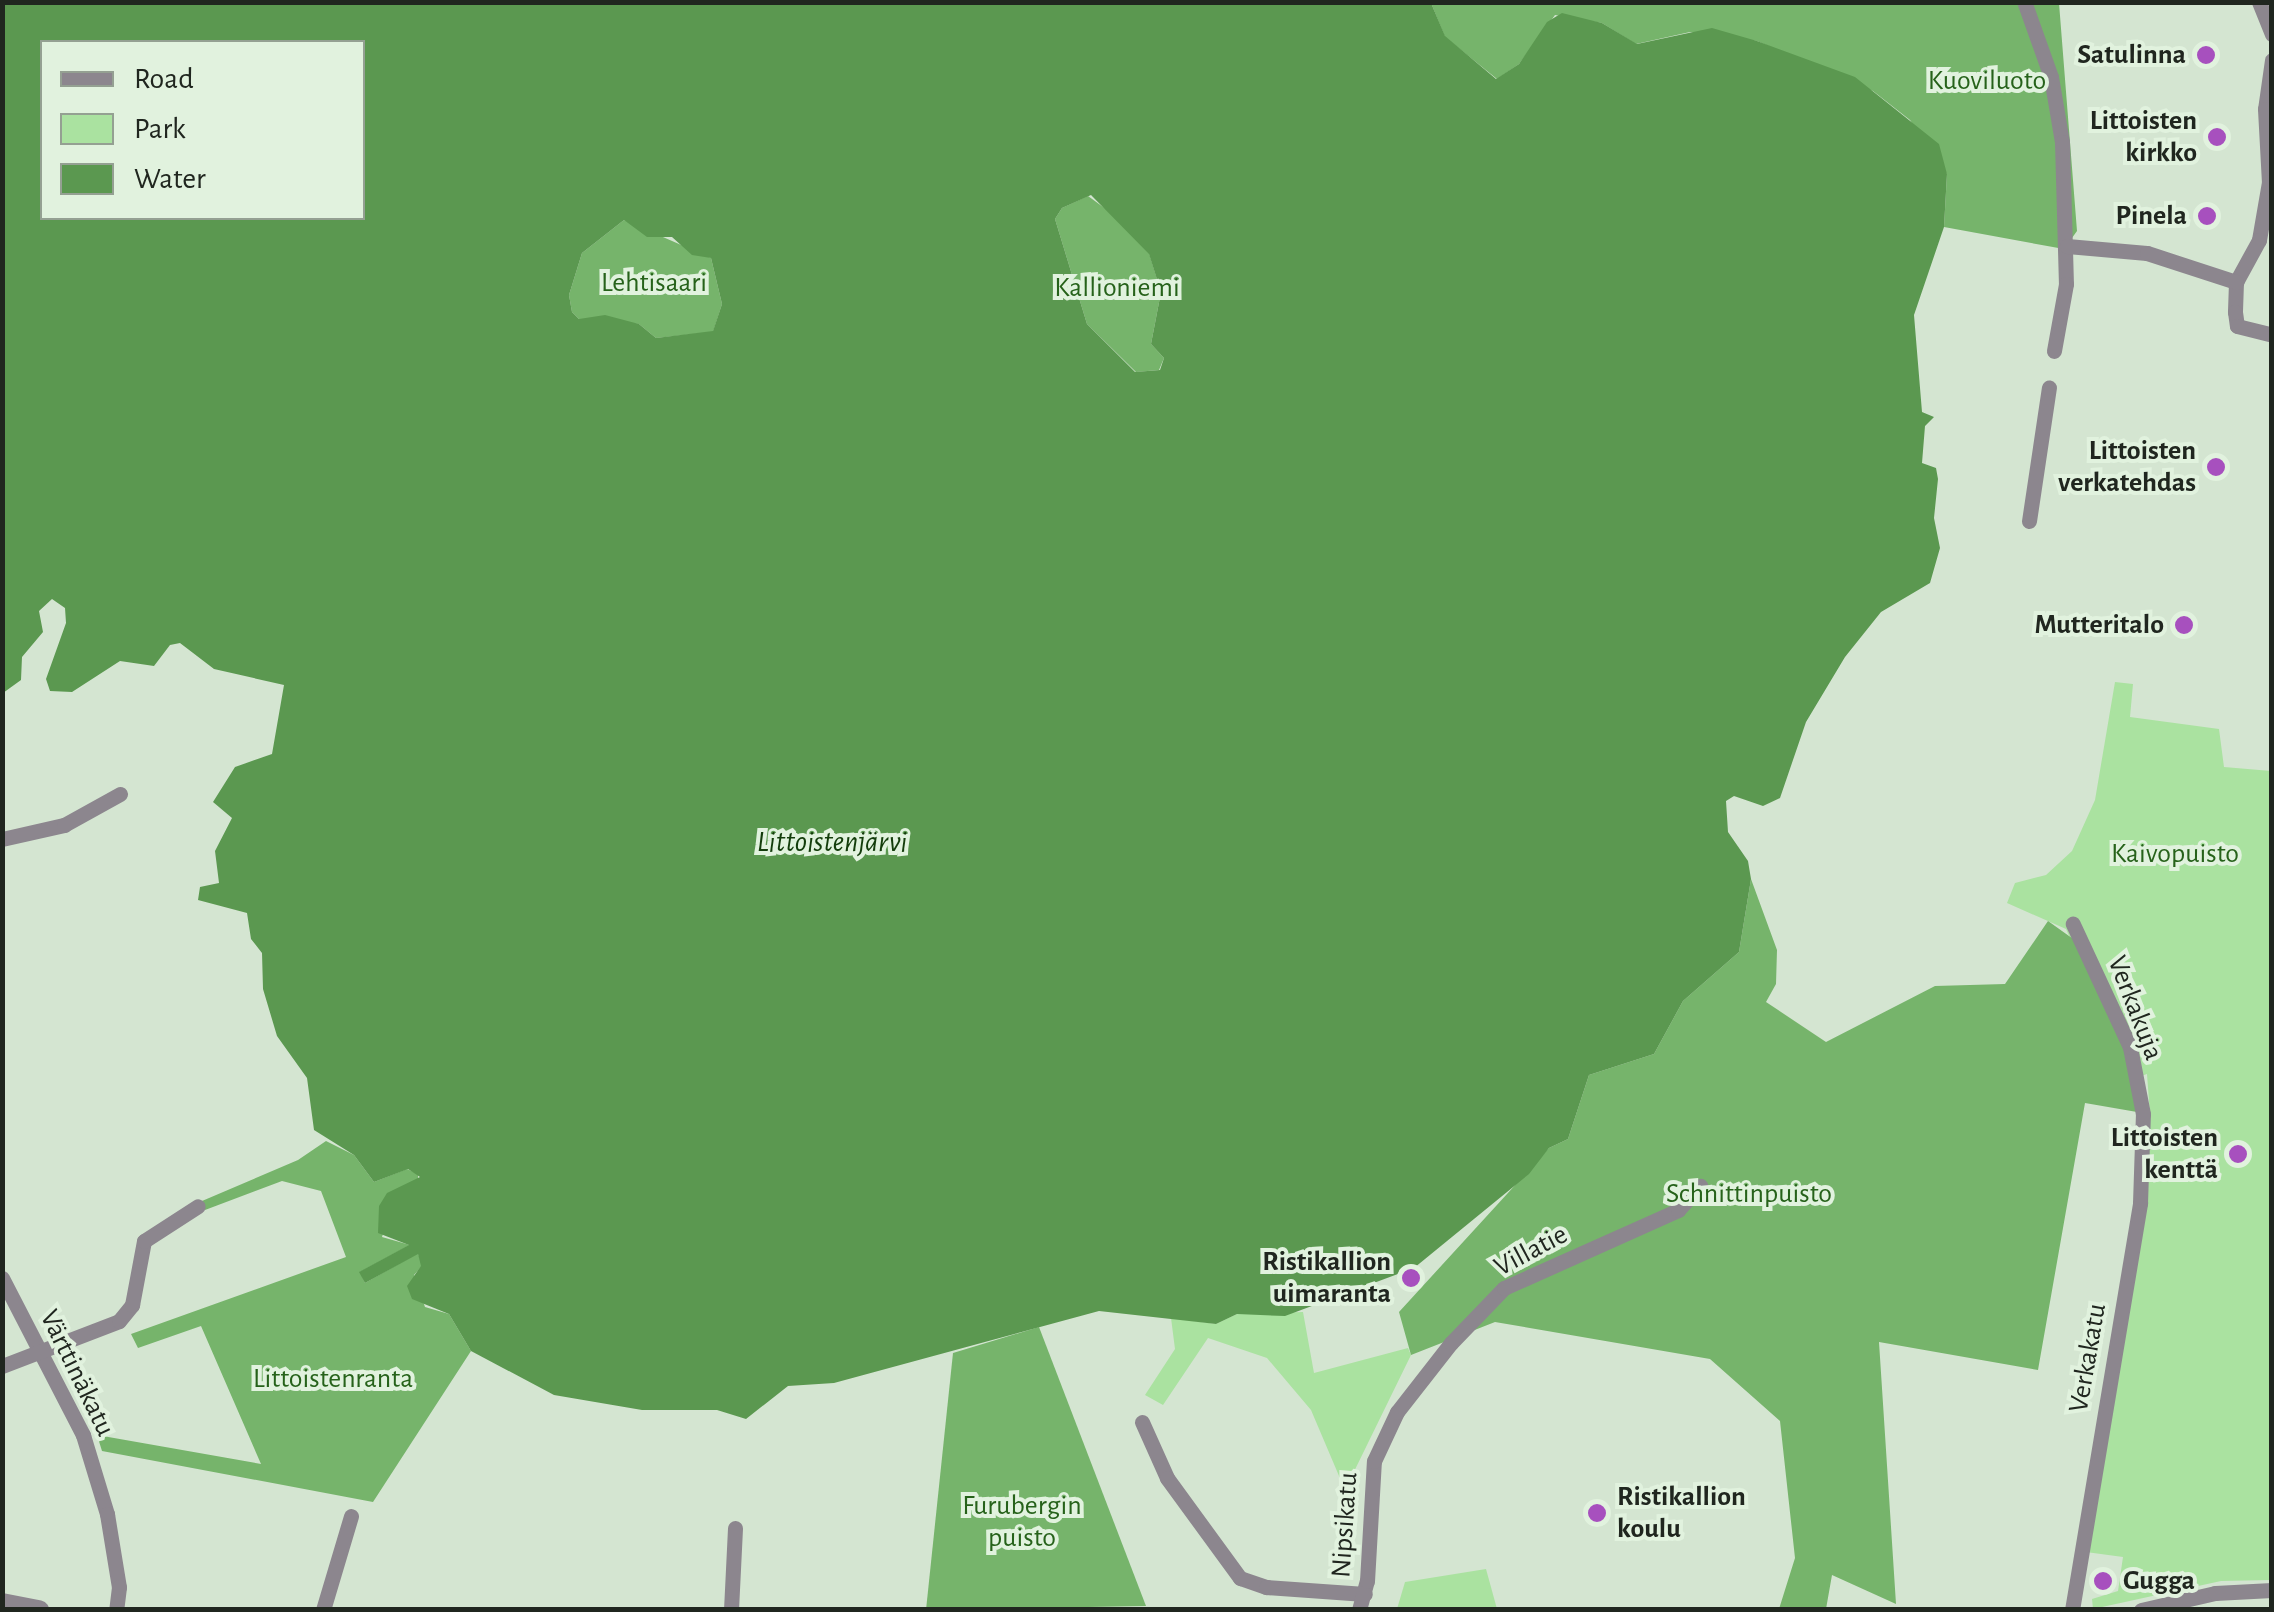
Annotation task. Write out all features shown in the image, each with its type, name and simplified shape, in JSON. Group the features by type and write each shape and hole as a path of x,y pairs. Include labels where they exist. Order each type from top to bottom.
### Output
{"street":[{"path":"2259,2 2272,34"},
{"path":"2022,3 2050,76 2062,142 2067,246 2054,351"},
{"path":"2272,60 2265,109 2269,182 2259,240 2236,282 2237,326 2272,335"},
{"path":"2067,246 2147,254 2236,282"},
{"path":"2028,521 2048,387"},
{"path":"2,839 64,825 120,794"},
{"name":"Verkakuja","path":"2073,924 2130,1047 2144,1114"},
{"name":"Verkakatu","path":"2072,1610 2140,1203 2144,1114"},
{"name":"Villatie","path":"1413,1395 1504,1288 1678,1210 1700,1186"},
{"path":"2,1366 119,1321 132,1306 144,1242 198,1206"},
{"name":"Värttinäkatu","path":"2,1278 83,1435 107,1514 119,1587 116,1610"},
{"name":"Nipsikatu","path":"1362,1602 1374,1462 1397,1412 1413,1395"},
{"path":"1142,1422 1167,1478 1240,1578 1256,1586 1362,1602"},
{"path":"323,1610 351,1516"},
{"path":"731,1610 735,1528"},
{"path":"2141,1610 2216,1592 2272,1590"},
{"path":"2,1602 39,1610"}],"green space":[{"name":"Kuoviluoto","path":"1431,3 2059,3 2077,231 2064,249 1944,227 1947,174 1910,120 1873,91 1757,41 1690,32 1636,44 1602,23 1555,15 1519,64 1497,79 1445,37"},
{"name":"Kallioniemi","path":"1088,196 1125,223 1149,253 1161,292 1151,344 1164,358 1159,370 1136,372 1087,324 1055,219 1062,208"},
{"name":"Lehtisaari","path":"624,220 711,258 722,304 713,332 656,338 639,324 579,319 572,312 569,295 582,253"},
{"name":"Littoisten kenttä","path":"2115,682 2133,684 2130,717 2219,729 2224,767 2271,771 2271,1580 2221,1581 2093,1609 2092,1599 2118,1591 2123,1557 2086,1552 2150,1115 2147,1074 2132,1079 2066,929 2007,903 2015,883 2046,875 2072,851 2095,800"},
{"name":"Schnittinpuisto","path":"1751,879 1777,950 1776,984 1766,1002 1826,1042 1935,986 2005,984 2048,921 2076,941 2126,1049 2137,1112 2085,1103 2038,1370 1879,1342 1896,1604 1832,1575 1826,1609 1779,1609 1795,1558 1780,1421 1710,1359 1495,1322 1411,1355 1399,1312 1549,1148 1568,1139 1589,1075 1654,1054 1683,1001 1739,952"},
{"name":"Littoistenranta","path":"326,1141 354,1155 374,1182 407,1169 418,1174 418,1183 397,1189 382,1237 410,1245 360,1272 365,1283 418,1253 422,1266 414,1275 425,1307 449,1314 471,1351 373,1502 102,1451 97,1435 261,1464 201,1326 138,1348 131,1334 346,1257 321,1191 282,1181 205,1210 202,1201 298,1160"},
{"path":"1303,1312 1314,1373 1408,1348 1411,1355 1345,1490 1311,1410 1267,1358 1208,1338 1163,1405 1145,1395 1175,1349 1171,1318 1216,1324 1237,1314"},
{"name":"Furubergin puisto","path":"1039,1327 1146,1606 926,1610 953,1353"},
{"path":"1486,1569 1497,1609 1397,1609 1405,1582"}],"water":[{"name":"Littoistenjärvi","path":"3,2 1431,3 1445,36 1496,79 1519,64 1547,22 1562,13 1602,23 1637,44 1712,28 1855,77 1939,144 1947,174 1944,227 1914,315 1922,412 1934,417 1925,426 1922,463 1936,468 1934,518 1940,548 1930,583 1881,612 1845,657 1806,722 1780,798 1763,806 1734,796 1726,801 1728,832 1748,861 1751,879 1739,952 1683,1001 1654,1054 1589,1075 1568,1139 1549,1148 1529,1174 1414,1268 1285,1316 1237,1314 1216,1324 1099,1311 834,1383 788,1386 746,1419 717,1410 642,1410 554,1395 471,1351 449,1314 412,1299 407,1286 421,1266 418,1254 365,1283 359,1272 409,1245 378,1233 379,1206 387,1193 420,1177 408,1169 374,1182 354,1155 314,1130 307,1078 277,1036 263,989 262,953 251,939 247,913 198,900 200,887 219,883 215,851 232,818 213,802 235,767 272,754 284,685 214,669 180,643 170,645 154,666 120,661 72,692 50,691 46,679 66,623 65,608 52,599 39,611 43,632 22,657 21,680 3,693","holes":["1091,195 1149,254 1161,292 1151,344 1164,358 1160,370 1135,372 1087,324 1055,219 1062,208","624,220 647,237 672,237 692,255 711,258 722,304 713,331 656,338 639,324 605,315 579,319 572,312 569,295 582,253"]}],"place":[{"name":"Satulinna","path":"2206,55"},
{"name":"Littoisten kirkko","path":"2217,137"},
{"name":"Pinela","path":"2207,216"},
{"name":"Littoisten verkatehdas","path":"2216,467"},
{"name":"Mutteritalo","path":"2184,625"},
{"name":"Littoisten kenttä","path":"2238,1154"},
{"name":"Ristikallion uimaranta","path":"1411,1278"},
{"name":"Ristikallion koulu","path":"1597,1513"},
{"name":"Gugga","path":"2103,1581"}],"park label":[{"name":"Kaivopuisto","path":"2175,854"}]}
